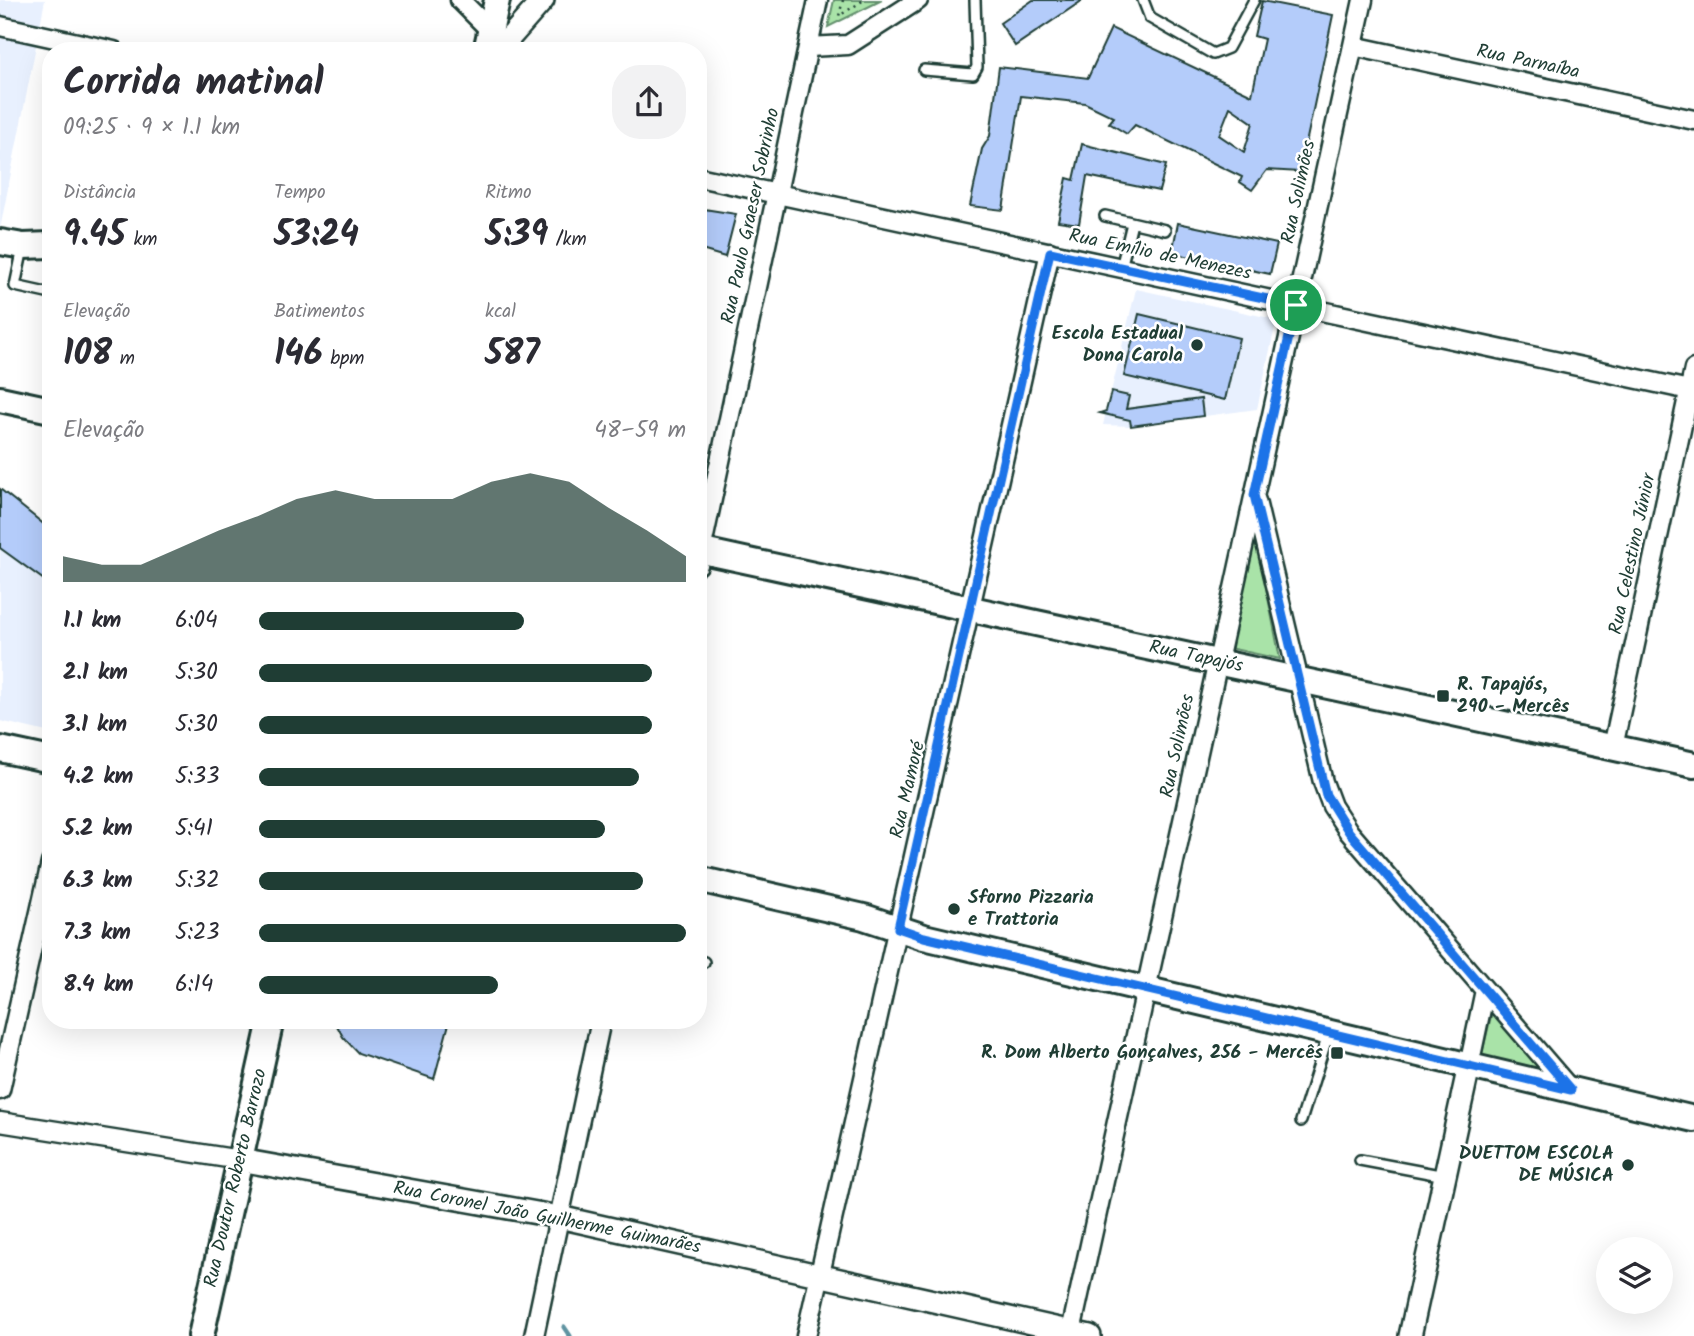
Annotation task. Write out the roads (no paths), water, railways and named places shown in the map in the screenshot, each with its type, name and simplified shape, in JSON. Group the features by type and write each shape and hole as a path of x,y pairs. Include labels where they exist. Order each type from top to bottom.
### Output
{"main road":[{"path":"492,42 497,0"},
{"path":"12,244 42,245"},
{"path":"0,399 42,408"},
{"name":"Rua Tapajós","path":"707,557 970,609 1694,765"},
{"path":"0,749 42,758"},
{"path":"707,881 864,917 924,937 1694,1119"},
{"name":"Rua Doutor Roberto Barrozo","path":"201,1336 269,1029"}],"street":[{"path":"460,0 491,42"},
{"path":"495,42 517,29 543,0"},
{"name":"Rua Paulo Graeser Sobrinho","path":"707,518 818,0"},
{"path":"808,47 848,45 918,0"},
{"name":"Rua Solimões","path":"1077,1334 1146,990 1363,0"},
{"path":"0,26 73,42"},
{"name":"Rua Parnaíba","path":"1353,46 1694,120"},
{"name":"Rua Emílio de Menezes","path":"707,179 1692,391"},
{"name":"Rua Mamoré","path":"806,1336 1050,252"},
{"name":"Rua Celestino Júnior","path":"1613,747 1692,391 1694,369"},
{"path":"1254,495 1322,782 1336,813 1571,1090"},
{"path":"0,1090 42,903"},
{"path":"1409,1336 1485,990"},
{"path":"534,1336 599,1029"},
{"name":"Rua Coronel João Guilherme Guimarães","path":"0,1122 240,1160 559,1217 1077,1334"}],"lane":[{"path":"924,70 973,74 976,67 975,0"},
{"path":"1143,0 1150,18 1213,54 1228,48 1254,0"},
{"path":"1105,216 1165,230"},
{"path":"1121,268 1132,223"},
{"path":"12,244 15,286 42,292"},
{"path":"1301,1121 1329,1033"},
{"path":"1360,1160 1445,1176"}],"waterway":[{"path":"564,1327 570,1336"}],"place":[{"name":"Escola Estadual Dona Carola","path":"1197,345"},
{"name":"R. Tapajós, 290 - Mercês","path":"1443,696"},
{"name":"Sforno Pizzaria e Trattoria","path":"954,909"},
{"name":"R. Dom Alberto Gonçalves, 256 - Mercês","path":"1337,1053"},
{"name":"DUETTOM ESCOLA DE MÚSICA","path":"1628,1165"}]}
